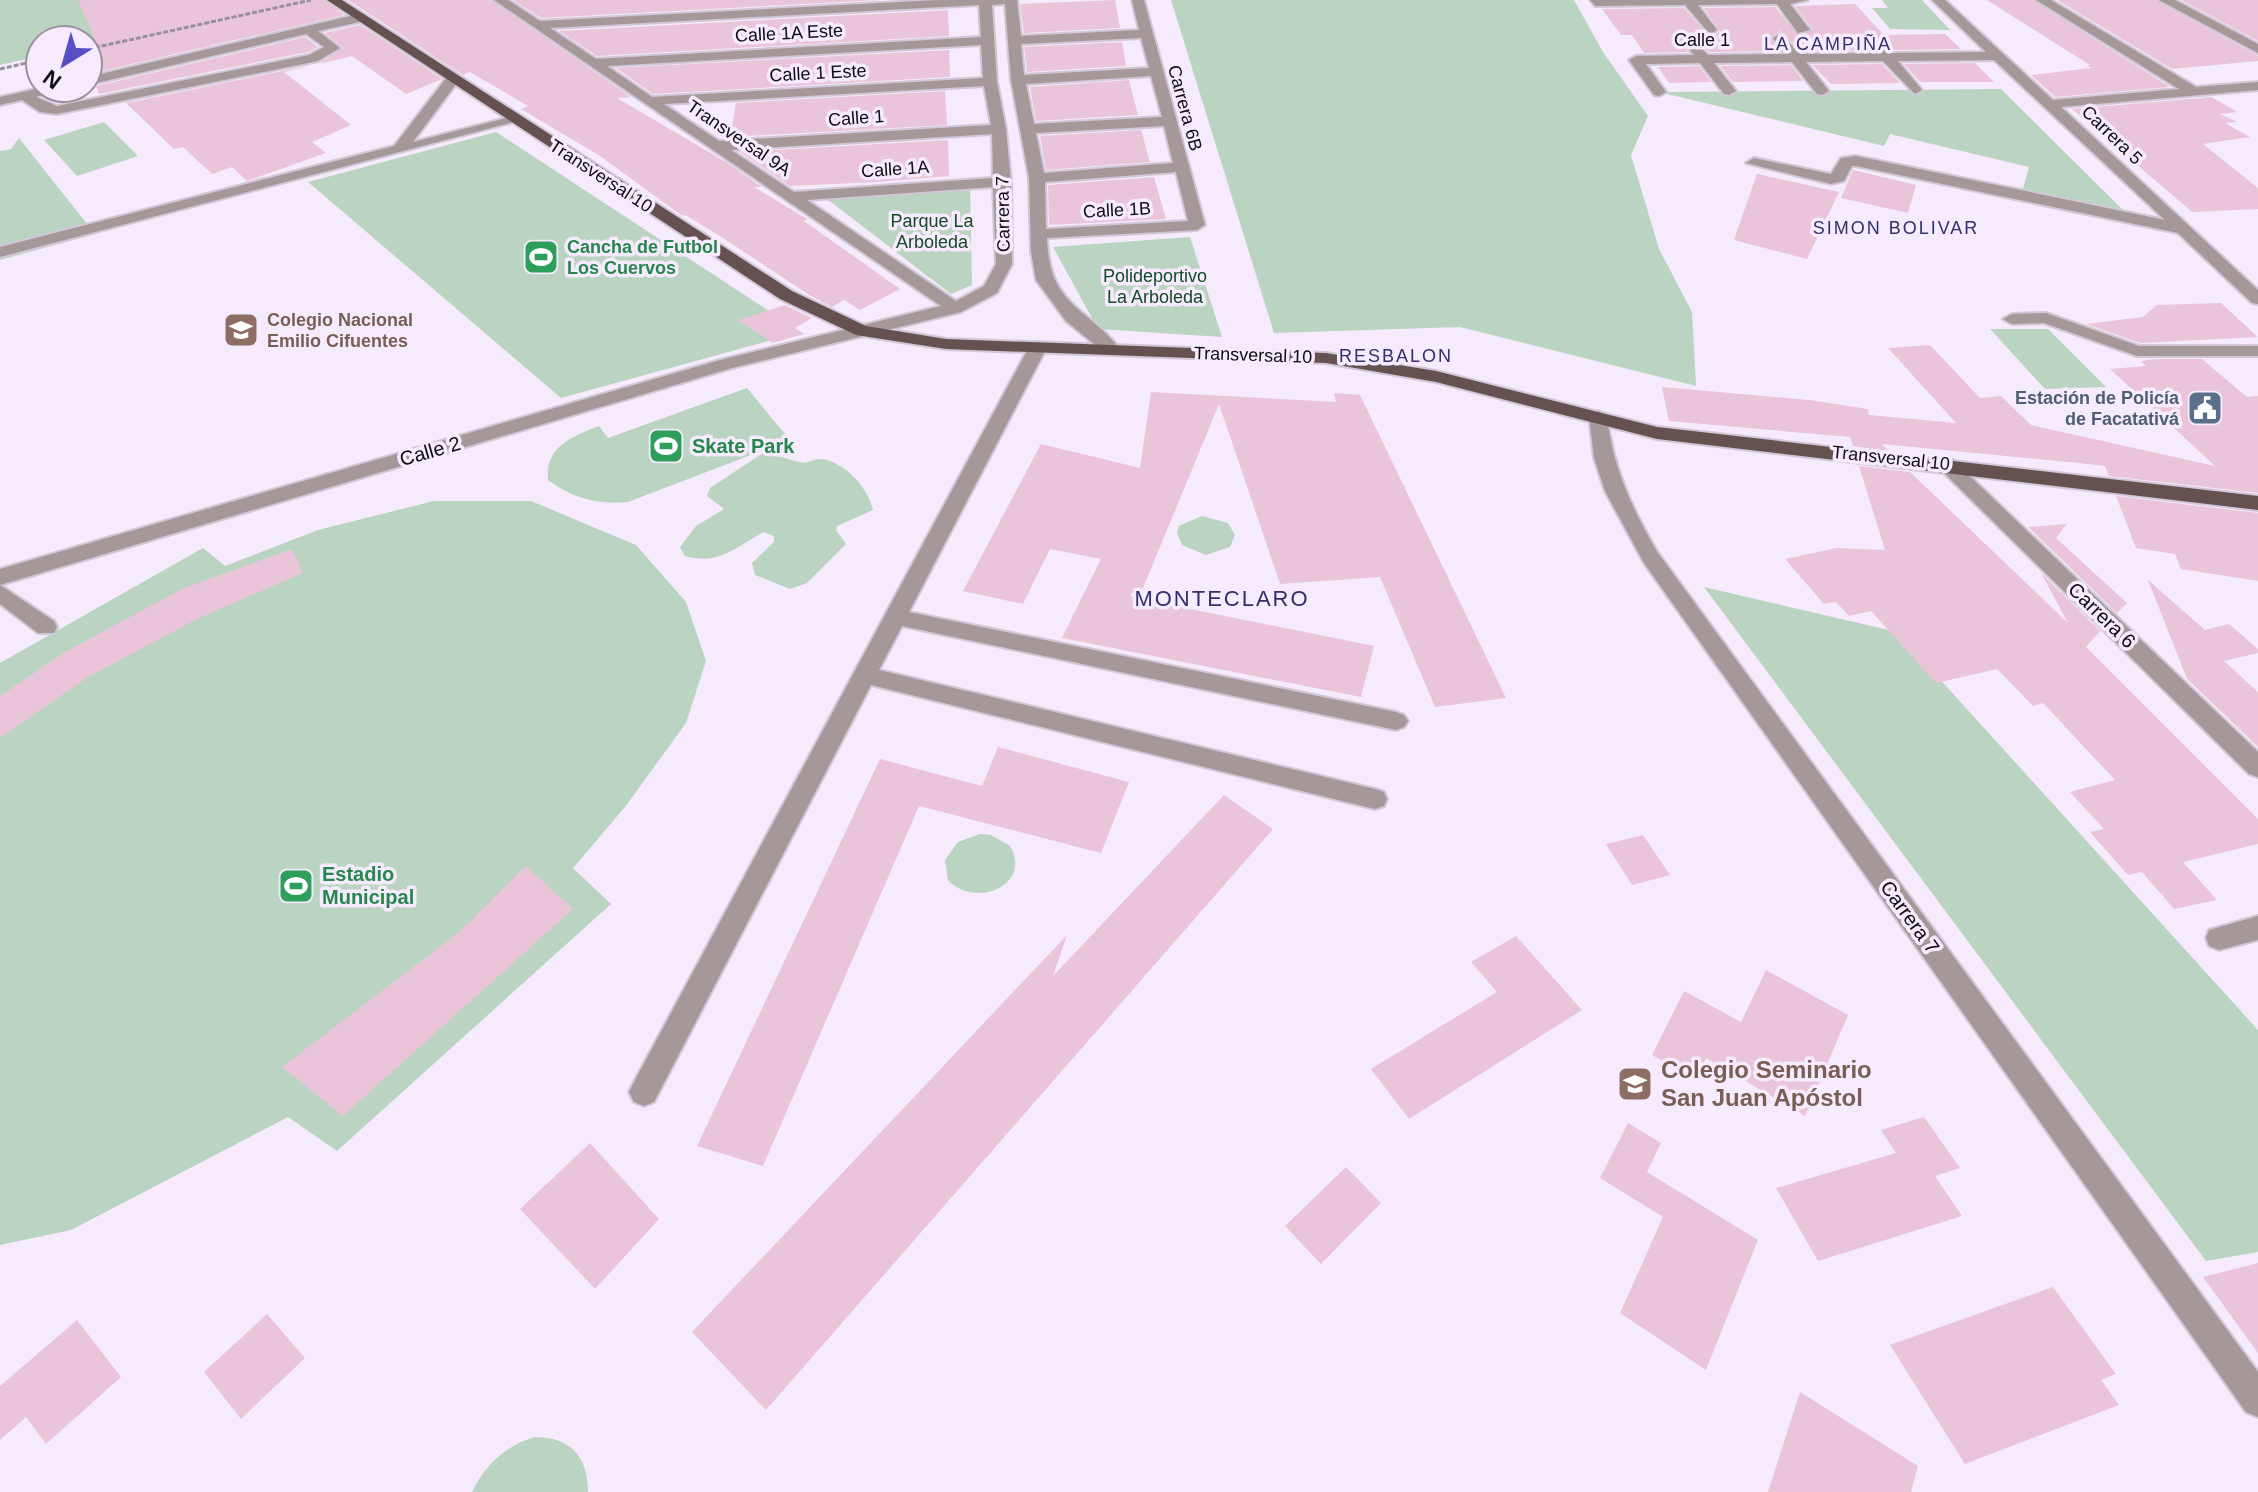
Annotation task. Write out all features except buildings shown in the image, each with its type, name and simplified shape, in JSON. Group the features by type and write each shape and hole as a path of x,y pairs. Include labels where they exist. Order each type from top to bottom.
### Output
{"main road":[{"name":"Transversal 10","path":"333,0 786,295 862,331 946,344 1326,358 1436,377 1657,433 1946,464 2258,503"}],"street":[{"name":"Transversal 9A","path":"500,0 955,308"},
{"path":"721,55 729,0"},
{"path":"537,25 721,55 985,1 1010,0"},
{"name":"Carrera 7","path":"1010,0 1018,80 1030,129 1037,178 1044,280 1072,317 1111,349"},
{"name":"Carrera 6B","path":"1138,0 1197,225"},
{"path":"1780,0 1803,30"},
{"path":"1595,2 1802,0"},
{"name":"Carrera 5","path":"1938,0 2258,299"},
{"path":"2042,0 2191,90"},
{"path":"2165,0 2258,49"},
{"name":"Carrera 7","path":"862,331 955,308 979,298 999,278 1004,264 1003,182 999,129 990,82 985,1"},
{"path":"1689,1 1710,30"},
{"path":"104,77 359,18"},
{"path":"104,100 313,58 333,48 308,30"},
{"path":"1015,40 1147,34"},
{"path":"1869,36 1915,90"},
{"path":"1780,38 1822,91"},
{"path":"1688,39 1729,91"},
{"name":"Calle 1A Este","path":"593,63 988,41"},
{"name":"Calle 1 Este","path":"649,101 721,55 990,82"},
{"name":"Calle 1","path":"1659,92 1636,60 1999,56"},
{"path":"1018,80 1158,72"},
{"path":"401,147 452,80"},
{"path":"2051,104 2258,86"},
{"path":"0,101 24,95"},
{"path":"38,104 45,109 57,110 87,104"},
{"path":"0,252 514,120"},
{"path":"1030,129 1170,121"},
{"name":"Calle 1","path":"716,146 999,129"},
{"path":"1754,163 1831,179 1839,178 1846,161 1856,161 2183,229"},
{"path":"1037,178 1182,167"},
{"name":"Calle 1A","path":"790,197 1003,182"},
{"name":"Calle 1B","path":"1039,234 1197,225"},
{"path":"2012,319 2046,318 2137,351 2258,351"},
{"name":"Calle 2","path":"0,577 726,364 862,331"},
{"path":"644,1092 1038,347"},
{"name":"Carrera 7","path":"1598,417 1601,455 1615,497 1651,558 2258,1400"},
{"name":"Carrera 6","path":"1946,464 2258,767"},
{"path":"0,593 46,627"},
{"path":"895,617 1396,721"},
{"path":"865,675 1375,799"},
{"path":"2219,938 2258,928"}],"path":[{"path":"104,45 311,0"},
{"path":"0,69 24,64"}],"green space":[{"path":"0,0 280,0 104,42 104,24 24,24 24,60 0,65"},
{"path":"1171,0 1574,0 1603,52 1648,116 1631,155 1659,249 1692,312 1696,386 1460,327 1274,333"},
{"path":"1882,0 1922,0 1950,30 1890,29 1872,8 1888,8"},
{"path":"2001,89 2128,215 2023,189 2029,167 1890,134 1884,146 1659,92"},
{"path":"104,122 138,156 77,176 44,140"},
{"name":"Cancha de Futbol Los Cuervos","path":"496,132 801,332 561,398 308,182"},
{"path":"19,138 95,234 0,260 0,151 11,149"},
{"name":"Parque La Arboleda","path":"970,188 972,285 951,294 827,199"},
{"name":"Polideportivo La Arboleda","path":"1190,237 1222,337 1098,329 1053,247"},
{"path":"1990,329 2048,329 2106,387 2045,389"},
{"name":"Skate Park","path":"747,388 790,440 628,502 585,499 548,480 548,468 556,451 579,434 599,426 608,438"},
{"path":"763,453 802,462 823,459 840,466 861,486 873,510 837,526 836,530 846,544 807,583 790,589 755,575 752,563 774,542 774,536 764,532 726,553 707,559 685,556 680,547 696,526 724,509 707,496 710,488"},
{"name":"Estadio Municipal","path":"434,501 531,501 636,545 686,602 706,661 686,723 625,807 573,868 611,904 337,1151 288,1117 71,1230 0,1245 0,663 203,548 225,566 318,530"},
{"path":"1202,516 1228,523 1235,535 1230,547 1206,555 1182,545 1177,533 1179,526"},
{"path":"1704,587 1897,632 2258,1030 2258,1252 2206,1261"},
{"path":"980,834 991,835 1010,846 1015,860 1014,872 997,889 972,893 959,889 948,880 945,860 958,842"},
{"path":"535,1437 558,1441 575,1451 585,1469 588,1492 472,1492 498,1457 514,1445"}],"place":[{"name":"Cancha de Futbol Los Cuervos","path":"541,257"},
{"name":"Colegio Nacional Emilio Cifuentes","path":"241,330"},
{"name":"Estación de Policía de Facatativá","path":"2205,408"},
{"name":"Skate Park","path":"666,446"},
{"name":"Estadio Municipal","path":"296,886"},
{"name":"Colegio Seminario San Juan Apóstol","path":"1635,1084"}],"district":[{"name":"LA CAMPIÑA","path":"1828,44"},
{"name":"SIMON BOLIVAR","path":"1896,228"},
{"name":"RESBALON","path":"1396,356"},
{"name":"MONTECLARO","path":"1222,598"}]}
